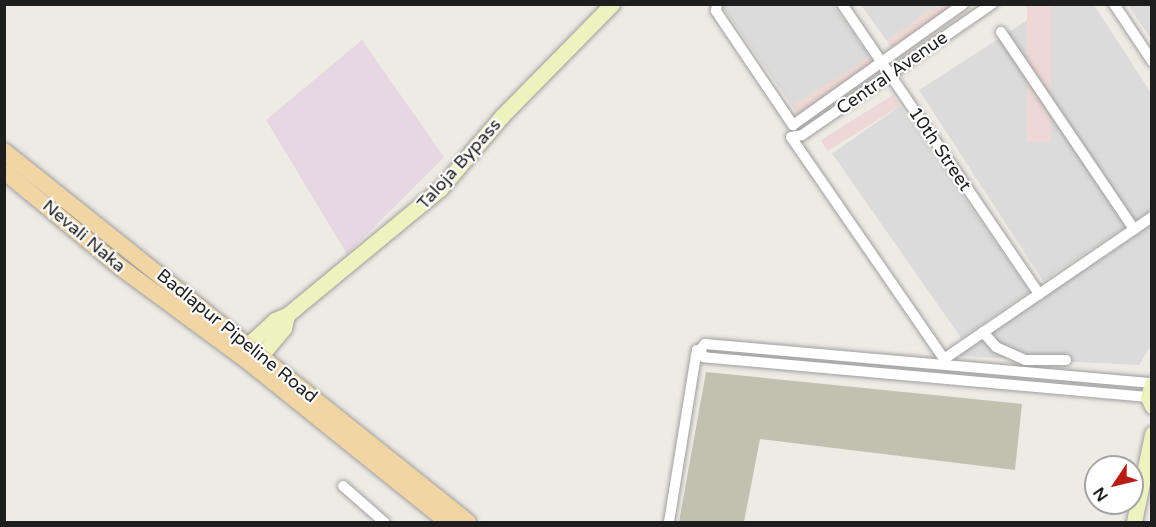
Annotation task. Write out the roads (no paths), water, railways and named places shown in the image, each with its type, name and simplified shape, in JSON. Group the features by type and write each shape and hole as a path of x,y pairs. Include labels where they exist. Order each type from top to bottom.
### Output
{"main road":[{"name":"Taloja Bypass","path":"242,349 275,320 287,315 440,189 502,116 612,4"},
{"path":"4,151 68,214"},
{"name":"Nevali Naka","path":"4,171 68,214 120,267 242,349 448,522"},
{"path":"257,361 285,328 287,315"},
{"name":"Badlapur Pipeline Road","path":"257,361 468,522"},
{"path":"1134,522 1152,434"}],"street":[{"path":"717,4 716,11 793,125 791,137 944,359 1152,217"},
{"name":"10th Street","path":"842,4 1039,294"},
{"name":"Central Avenue","path":"793,125 879,61 963,4"},
{"name":"Central Avenue","path":"791,137 802,135 992,4"},
{"path":"1114,4 1152,61"},
{"path":"1002,32 1134,229"},
{"path":"983,332 996,347 1025,360 1066,360"},
{"path":"669,522 697,350 700,350 705,357 1151,393"},
{"path":"343,486 384,522"}]}
